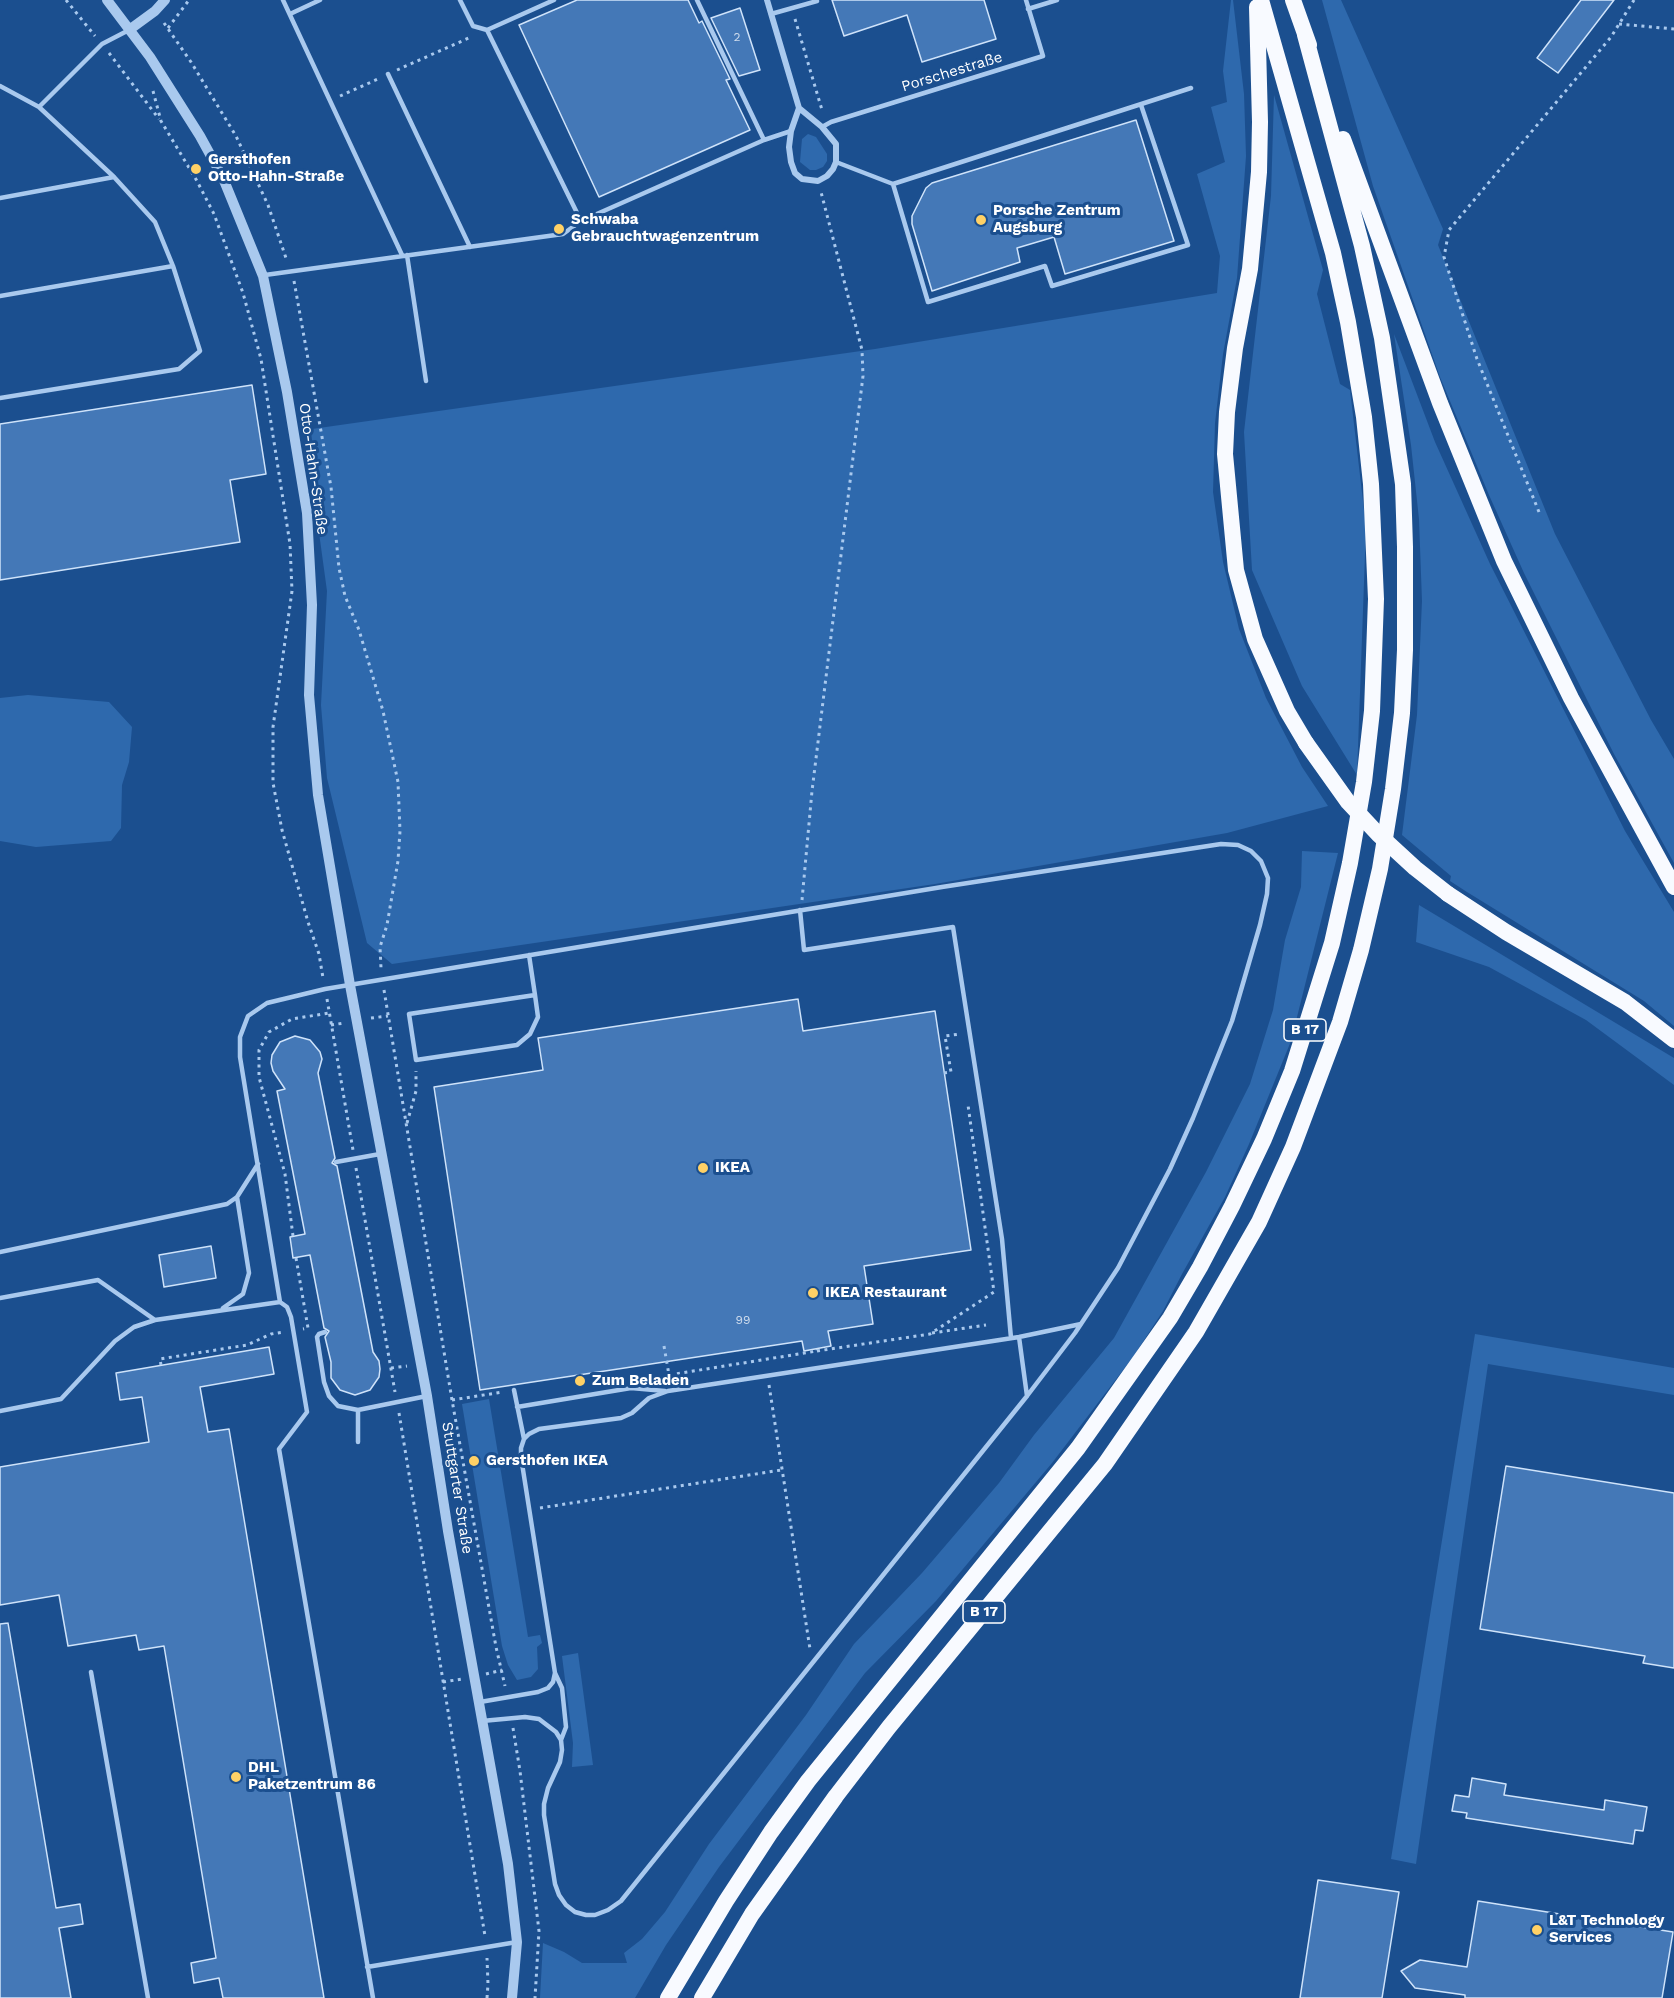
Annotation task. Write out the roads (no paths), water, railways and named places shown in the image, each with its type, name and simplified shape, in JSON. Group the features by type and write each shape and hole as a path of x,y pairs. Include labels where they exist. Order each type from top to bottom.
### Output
{"highway":[{"path":"1259,0 1259,172 1250,269 1235,348 1227,412 1225,454 1236,570 1255,639 1287,711 1306,743 1348,802 1378,834 1448,894 1506,932 1625,1002 1674,1040"},
{"name":"B 17","path":"668,1998 726,1901 808,1781 1078,1448 1170,1318 1227,1216 1264,1139 1292,1071 1332,943 1350,863 1364,782 1372,711 1376,599 1371,484 1364,417 1348,322 1333,253 1259,0"},
{"name":"B 17","path":"702,1998 752,1914 809,1832 889,1727 1105,1464 1196,1332 1259,1222 1293,1147 1340,1022 1361,950 1380,869 1394,789 1402,712 1405,650 1405,547 1402,484 1382,338 1362,246 1305,35 1293,0"},
{"path":"1305,35 1440,403 1504,561 1571,698 1674,887"}],"street":[{"name":"Otto-Hahn-Straße","path":"108,0 150,57 217,168 263,276 287,392 307,513 312,605 309,695 312,741 318,795 350,985"},
{"path":"129,30 155,11 165,0"},
{"path":"767,0 800,108 822,127 836,144 836,162 827,176 818,181 802,179 795,173 789,155 791,131 800,108"},
{"name":"Stuttgarter Straße","path":"350,985 427,1396 448,1531 508,1864 518,1942 512,1998"}],"lane":[{"path":"283,0 405,255 426,381"},
{"path":"290,14 320,0"},
{"path":"460,0 473,26 487,30 554,0"},
{"path":"697,0 764,140"},
{"path":"1026,0 1028,9 1057,0"},
{"path":"771,14 817,1"},
{"name":"Porschestraße","path":"822,127 831,122 1043,56 1028,9"},
{"path":"39,107 102,44 129,30"},
{"path":"487,30 581,221"},
{"path":"388,74 470,247"},
{"path":"0,86 39,107 114,177 155,222 173,267 200,351 180,369 0,398"},
{"path":"836,162 893,184 1191,88"},
{"path":"893,184 928,302 1046,266 1052,286 1188,244 1141,105"},
{"path":"263,276 563,234 581,221 764,140 791,131"},
{"path":"0,198 114,177"},
{"path":"0,296 173,267"},
{"path":"280,1302 240,1057 240,1037 249,1016 267,1003 326,989 529,955 1221,844 1238,844 1251,851 1261,861 1268,878 1267,894 1232,1021 1170,1169 1118,1268 1081,1324 1027,1396 630,1892 608,1910 595,1915 575,1912 559,1895 545,1831 544,1804 548,1788 560,1762 561,1740 566,1727 562,1688 555,1673 521,1448 524,1439 514,1390"},
{"path":"800,910 804,950 953,927 1002,1239 1011,1338"},
{"path":"529,955 535,995 538,1017 530,1034 518,1045 416,1060 409,1014 535,995"},
{"path":"336,1162 382,1153"},
{"path":"0,1252 226,1204 237,1197 258,1164"},
{"path":"221,1310 243,1294 249,1273 237,1197"},
{"path":"0,1298 98,1280 155,1320"},
{"path":"0,1411 61,1400 114,1341 134,1327 155,1320 280,1302 287,1307 307,1412 279,1449 373,1998"},
{"path":"524,1439 539,1429 621,1418 632,1413 650,1398 668,1391 1019,1337 1081,1324"},
{"path":"325,1332 317,1337 324,1382 329,1396 338,1406 358,1410 427,1396"},
{"path":"1019,1337 1027,1396"},
{"path":"518,1407 631,1388 668,1391"},
{"path":"358,1410 358,1442"},
{"path":"91,1672 148,1998"},
{"path":"479,1702 538,1692 548,1688 553,1682 555,1673"},
{"path":"482,1721 525,1716 539,1719 550,1726 561,1740"},
{"path":"367,1966 518,1942"}],"place":[{"name":"Gersthofen Otto-Hahn-Straße","path":"196,169"},
{"name":"Porsche Zentrum Augsburg","path":"981,220"},
{"name":"Schwaba Gebrauchtwagenzentrum","path":"559,229"},
{"name":"IKEA","path":"703,1168"},
{"name":"IKEA Restaurant","path":"813,1293"},
{"name":"Zum Beladen","path":"580,1381"},
{"name":"Gersthofen IKEA","path":"474,1461"},
{"name":"DHL Paketzentrum 86","path":"236,1777"},
{"name":"L&T Technology Services","path":"1537,1930"}]}
